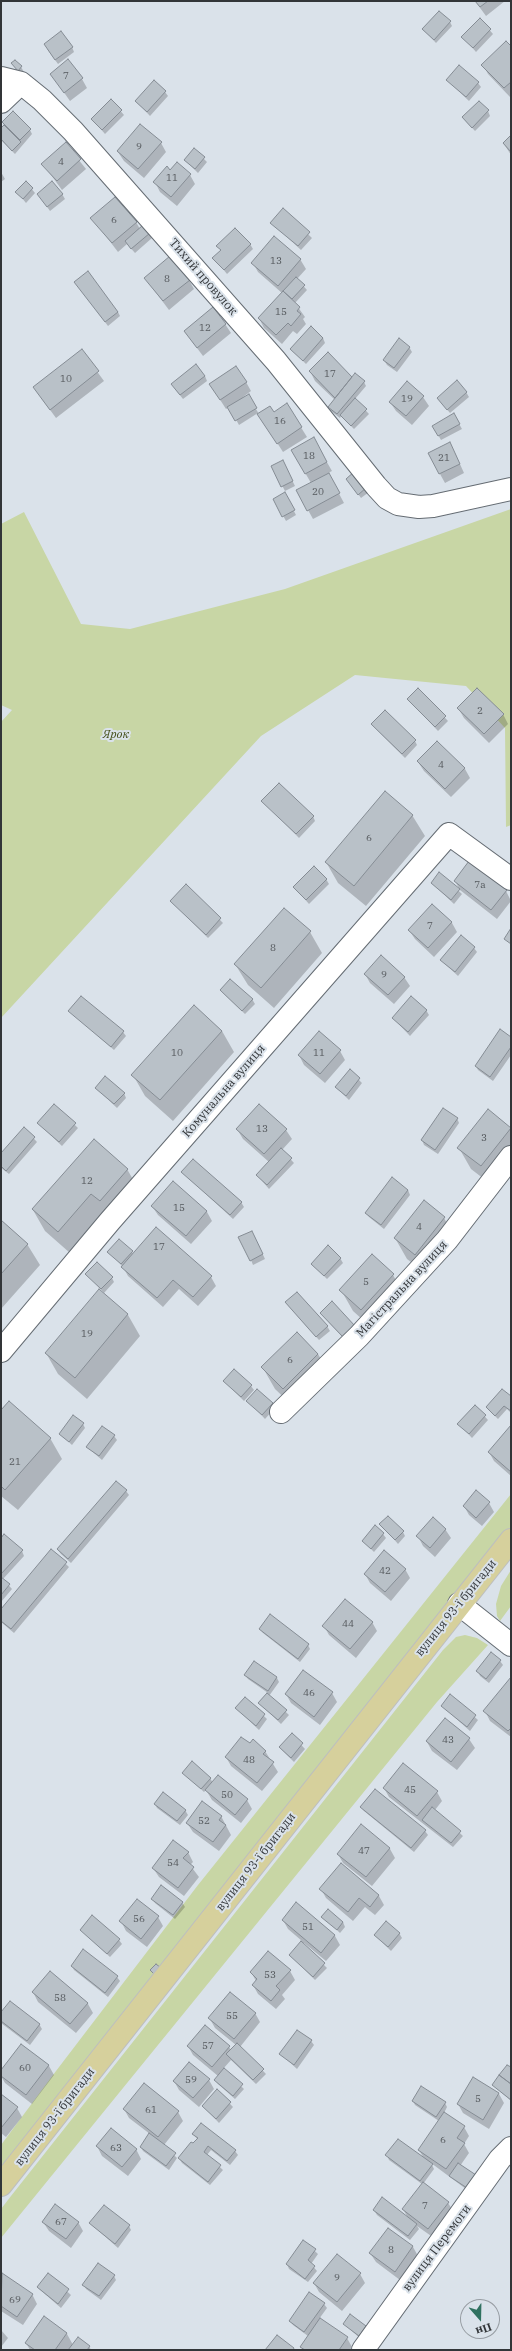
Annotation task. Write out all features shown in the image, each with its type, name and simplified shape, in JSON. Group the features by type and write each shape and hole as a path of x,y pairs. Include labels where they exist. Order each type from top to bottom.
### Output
{"main road":[{"name":"вулиця 93-ї бригади","path":"1,2185 511,1540"}],"street":[{"path":"1,102 11,81"},
{"name":"Тихий провулок","path":"11,81 42,100 73,131 148,214 276,361 376,486 388,498 398,504 419,507 511,489"},
{"name":"Комунальна вулиця","path":"1,1351 110,1221 449,834 511,879"},
{"name":"Магістральна вулиця","path":"282,1412 360,1336 448,1240 511,1157"},
{"path":"459,1604 511,1645"},
{"name":"вулиця Перемоги","path":"363,2350 500,2160 511,2148"}],"green space":[{"name":"Ярок","path":"511,509 511,825 506,827 505,728 466,686 355,675 261,736 1,1018 1,722 12,710 1,705 1,524 24,512 81,624 130,629 285,589"},
{"path":"511,1494 511,1527 422,1634 1,2175 1,2145 56,2071 198,1885"},
{"path":"511,1570 511,1606 500,1621 497,1616 496,1604 501,1586"},
{"path":"465,1635 477,1638 488,1645 437,1702 1,2238 1,2209 11,2196 443,1650 456,1637"}],"building":[{"path":"475,1 488,1 480,7"},
{"path":"439,11 451,21 434,40 422,29"},
{"path":"480,18 491,29 473,48 461,37"},
{"path":"61,31 73,47 55,60 44,44"},
{"path":"506,41 511,46 511,82 504,88 481,65"},
{"path":"68,59 83,78 64,93 50,74"},
{"path":"15,60 22,66 18,71 11,63"},
{"path":"459,65 479,82 466,97 446,80"},
{"path":"154,80 166,91 147,112 135,101"},
{"path":"111,99 122,110 102,130 91,119"},
{"path":"479,101 489,110 472,128 462,117"},
{"path":"13,111 31,129 20,140 2,122"},
{"path":"140,124 162,142 138,169 117,151"},
{"path":"4,125 21,142 12,151 1,139 1,128"},
{"path":"511,135 511,152 503,143"},
{"path":"66,142 81,159 57,181 41,164"},
{"path":"194,148 205,157 195,169 184,160"},
{"path":"177,162 191,174 171,197 153,182 167,166 170,170"},
{"path":"26,181 33,188 23,199 15,192"},
{"path":"52,181 63,194 47,207 37,194"},
{"path":"115,197 137,222 112,243 90,218"},
{"path":"283,208 310,232 298,246 270,223"},
{"path":"143,225 150,233 131,249 125,241"},
{"path":"235,228 251,244 224,270 212,258 221,250 216,246"},
{"path":"274,236 301,259 278,286 251,263"},
{"path":"170,256 190,280 163,301 144,278"},
{"path":"88,271 118,312 105,322 74,282"},
{"path":"296,277 305,285 292,299 283,291"},
{"path":"283,291 300,307 297,311 301,314 291,326 288,323 276,335 258,318"},
{"path":"213,307 226,324 197,348 184,331"},
{"path":"311,326 323,338 303,361 290,349"},
{"path":"399,338 410,347 394,368 383,360"},
{"path":"82,349 99,371 50,410 33,387"},
{"path":"328,352 352,377 335,398 309,371"},
{"path":"196,364 205,376 180,395 171,384"},
{"path":"236,366 247,382 220,400 209,384"},
{"path":"355,373 365,381 337,414 328,407"},
{"path":"457,380 467,392 447,410 437,398"},
{"path":"407,381 424,396 406,416 389,402"},
{"path":"249,394 257,408 235,421 227,407"},
{"path":"355,398 367,409 351,426 340,415"},
{"path":"287,403 302,427 277,444 257,414 270,406 274,412"},
{"path":"454,413 460,424 438,436 432,426"},
{"path":"314,437 327,462 305,474 291,450"},
{"path":"450,442 460,464 439,474 428,453"},
{"path":"283,460 293,481 281,487 271,466"},
{"path":"355,471 367,487 358,495 346,479"},
{"path":"329,473 340,493 307,511 296,490"},
{"path":"285,492 295,510 282,517 273,499"},
{"path":"418,688 446,716 435,727 407,699"},
{"path":"477,688 504,714 484,734 457,708"},
{"path":"385,710 416,740 402,754 371,724"},
{"path":"437,741 465,768 445,789 417,761"},
{"path":"279,783 314,816 296,834 261,801"},
{"path":"385,791 413,815 354,886 325,862"},
{"path":"469,861 507,890 491,910 454,881"},
{"path":"314,866 327,879 306,900 293,887"},
{"path":"439,872 460,889 451,900 431,883"},
{"path":"186,884 221,918 206,935 170,901"},
{"path":"432,904 452,922 428,948 408,930"},
{"path":"284,908 311,931 261,988 234,964"},
{"path":"511,928 511,944 504,939"},
{"path":"461,935 475,947 455,972 440,960"},
{"path":"381,955 405,977 388,995 364,974"},
{"path":"230,979 253,999 242,1011 220,990"},
{"path":"81,996 124,1031 111,1047 68,1011"},
{"path":"411,996 427,1010 408,1032 392,1018"},
{"path":"194,1005 222,1031 160,1100 131,1075"},
{"path":"500,1029 511,1037 511,1047 490,1077 475,1066"},
{"path":"319,1031 341,1050 320,1074 298,1055"},
{"path":"350,1069 360,1078 346,1096 335,1087"},
{"path":"105,1076 125,1093 114,1104 95,1088"},
{"path":"54,1104 76,1123 59,1142 37,1123"},
{"path":"259,1104 287,1129 264,1154 236,1129"},
{"path":"443,1108 458,1118 435,1150 421,1140"},
{"path":"488,1109 511,1128 481,1166 457,1148"},
{"path":"24,1127 35,1137 6,1171 1,1166 1,1153"},
{"path":"94,1139 128,1169 100,1201 91,1194 58,1232 32,1209"},
{"path":"281,1148 292,1158 267,1185 256,1175"},
{"path":"193,1159 242,1202 230,1215 181,1172"},
{"path":"392,1177 408,1190 381,1225 365,1213"},
{"path":"173,1181 207,1211 186,1236 151,1206"},
{"path":"424,1200 445,1217 415,1255 394,1238"},
{"path":"1,1220 28,1244 1,1274"},
{"path":"156,1227 212,1276 193,1297 173,1280 157,1298 121,1267"},
{"path":"252,1231 263,1254 250,1261 238,1237"},
{"path":"119,1239 133,1251 121,1264 107,1252"},
{"path":"328,1245 341,1258 324,1276 311,1264"},
{"path":"372,1254 394,1274 361,1310 339,1290"},
{"path":"97,1262 113,1277 101,1289 85,1274"},
{"path":"99,1289 128,1314 75,1378 45,1353"},
{"path":"297,1292 328,1326 316,1337 285,1302"},
{"path":"332,1301 355,1326 343,1337 320,1313"},
{"path":"297,1332 318,1354 283,1389 261,1367"},
{"path":"234,1369 252,1385 241,1397 223,1381"},
{"path":"257,1389 273,1403 262,1415 246,1401"},
{"path":"502,1389 511,1396 511,1411 504,1406 495,1416 486,1407"},
{"path":"9,1401 51,1438 5,1490 1,1486 1,1410"},
{"path":"475,1405 486,1415 469,1434 457,1424"},
{"path":"73,1415 84,1423 69,1442 59,1434"},
{"path":"511,1425 511,1472 488,1452"},
{"path":"102,1426 115,1435 99,1456 86,1447"},
{"path":"116,1481 127,1490 68,1559 57,1549"},
{"path":"476,1490 490,1502 476,1518 463,1506"},
{"path":"388,1516 404,1531 395,1540 379,1524"},
{"path":"433,1517 446,1529 430,1548 416,1536"},
{"path":"375,1525 384,1533 371,1549 362,1541"},
{"path":"4,1534 23,1550 1,1574 1,1538"},
{"path":"51,1549 67,1562 11,1629 1,1621 1,1609"},
{"path":"384,1550 406,1569 385,1592 364,1574"},
{"path":"1,1577 10,1584 1,1595"},
{"path":"345,1599 373,1622 350,1649 322,1626"},
{"path":"270,1614 309,1644 298,1659 259,1629"},
{"path":"491,1652 501,1660 486,1679 476,1671"},
{"path":"254,1661 277,1677 268,1691 244,1675"},
{"path":"303,1670 333,1692 314,1717 285,1694"},
{"path":"511,1677 511,1728 508,1731 483,1711"},
{"path":"267,1693 287,1710 278,1720 258,1703"},
{"path":"450,1694 476,1715 467,1727 441,1706"},
{"path":"245,1697 265,1714 256,1726 235,1708"},
{"path":"445,1718 470,1738 451,1762 426,1741"},
{"path":"292,1733 303,1743 291,1758 279,1747"},
{"path":"241,1737 250,1743 253,1739 266,1751 263,1754 274,1762 257,1783 225,1757"},
{"path":"192,1761 211,1778 201,1789 182,1773"},
{"path":"403,1763 438,1791 417,1816 383,1788"},
{"path":"218,1775 248,1799 235,1815 205,1790"},
{"path":"375,1789 426,1830 411,1848 360,1807"},
{"path":"163,1792 186,1810 177,1821 154,1804"},
{"path":"202,1801 222,1816 219,1820 226,1825 213,1842 186,1823"},
{"path":"432,1807 461,1831 451,1843 422,1820"},
{"path":"361,1824 390,1848 366,1877 337,1854"},
{"path":"173,1840 189,1852 183,1858 194,1867 178,1888 152,1868"},
{"path":"341,1863 379,1895 370,1907 359,1898 348,1912 319,1889"},
{"path":"161,1885 183,1902 173,1915 151,1899"},
{"path":"137,1899 159,1916 141,1939 119,1921"},
{"path":"296,1902 335,1935 321,1953 282,1920"},
{"path":"328,1909 343,1922 337,1930 321,1917"},
{"path":"92,1915 120,1939 107,1954 80,1930"},
{"path":"386,1921 400,1933 388,1947 374,1935"},
{"path":"301,1941 325,1963 313,1977 289,1955"},
{"path":"83,1949 118,1976 105,1993 71,1966"},
{"path":"268,1951 291,1970 276,1986 280,1990 271,2001 252,1985 257,1979 250,1972"},
{"path":"156,1964 161,1968 155,1975 150,1970"},
{"path":"50,1971 88,2003 70,2024 32,1992"},
{"path":"230,1992 256,2013 234,2039 208,2018"},
{"path":"10,2001 40,2024 27,2041 1,2021 1,2012"},
{"path":"205,2025 230,2046 212,2067 187,2046"},
{"path":"297,2030 312,2040 294,2065 279,2054"},
{"path":"237,2043 264,2069 253,2080 226,2054"},
{"path":"21,2044 49,2065 26,2095 1,2076 1,2070"},
{"path":"189,2062 210,2079 193,2098 173,2081"},
{"path":"507,2065 511,2067 511,2084 499,2075"},
{"path":"224,2068 243,2084 233,2096 214,2080"},
{"path":"499,2075 511,2084 511,2100 492,2085"},
{"path":"473,2077 499,2093 483,2120 457,2104"},
{"path":"144,2083 179,2111 158,2137 123,2109"},
{"path":"421,2086 446,2102 436,2117 412,2101"},
{"path":"217,2089 231,2102 216,2119 202,2106"},
{"path":"1,2094 18,2107 1,2128"},
{"path":"444,2112 465,2126 457,2138 465,2143 446,2169 418,2150"},
{"path":"201,2123 236,2150 227,2161 208,2146 204,2152 221,2165 208,2182 178,2158 191,2142 193,2143 198,2138 192,2134"},
{"path":"111,2128 137,2149 122,2167 96,2146"},
{"path":"149,2133 176,2153 166,2166 140,2147"},
{"path":"398,2139 433,2164 420,2181 385,2155"},
{"path":"458,2163 476,2175 467,2188 449,2176"},
{"path":"423,2182 449,2202 428,2229 402,2209"},
{"path":"382,2197 417,2224 408,2236 373,2210"},
{"path":"55,2204 79,2222 66,2239 42,2222"},
{"path":"104,2205 130,2225 115,2244 89,2223"},
{"path":"388,2228 413,2246 395,2272 369,2253"},
{"path":"303,2240 316,2249 308,2260 315,2266 305,2279 286,2264"},
{"path":"337,2254 361,2273 337,2302 313,2283"},
{"path":"98,2263 115,2275 99,2296 82,2285"},
{"path":"2,2273 33,2294 17,2317 1,2306"},
{"path":"48,2273 69,2289 58,2304 37,2287"},
{"path":"309,2292 325,2303 304,2332 289,2321"},
{"path":"350,2314 366,2326 359,2336 343,2324"},
{"path":"44,2316 67,2333 55,2350 35,2350 25,2343"},
{"path":"320,2318 348,2337 339,2350 305,2350 300,2347"},
{"path":"277,2335 294,2348 293,2350 265,2350"},
{"path":"78,2337 90,2346 87,2350 68,2350"}]}
